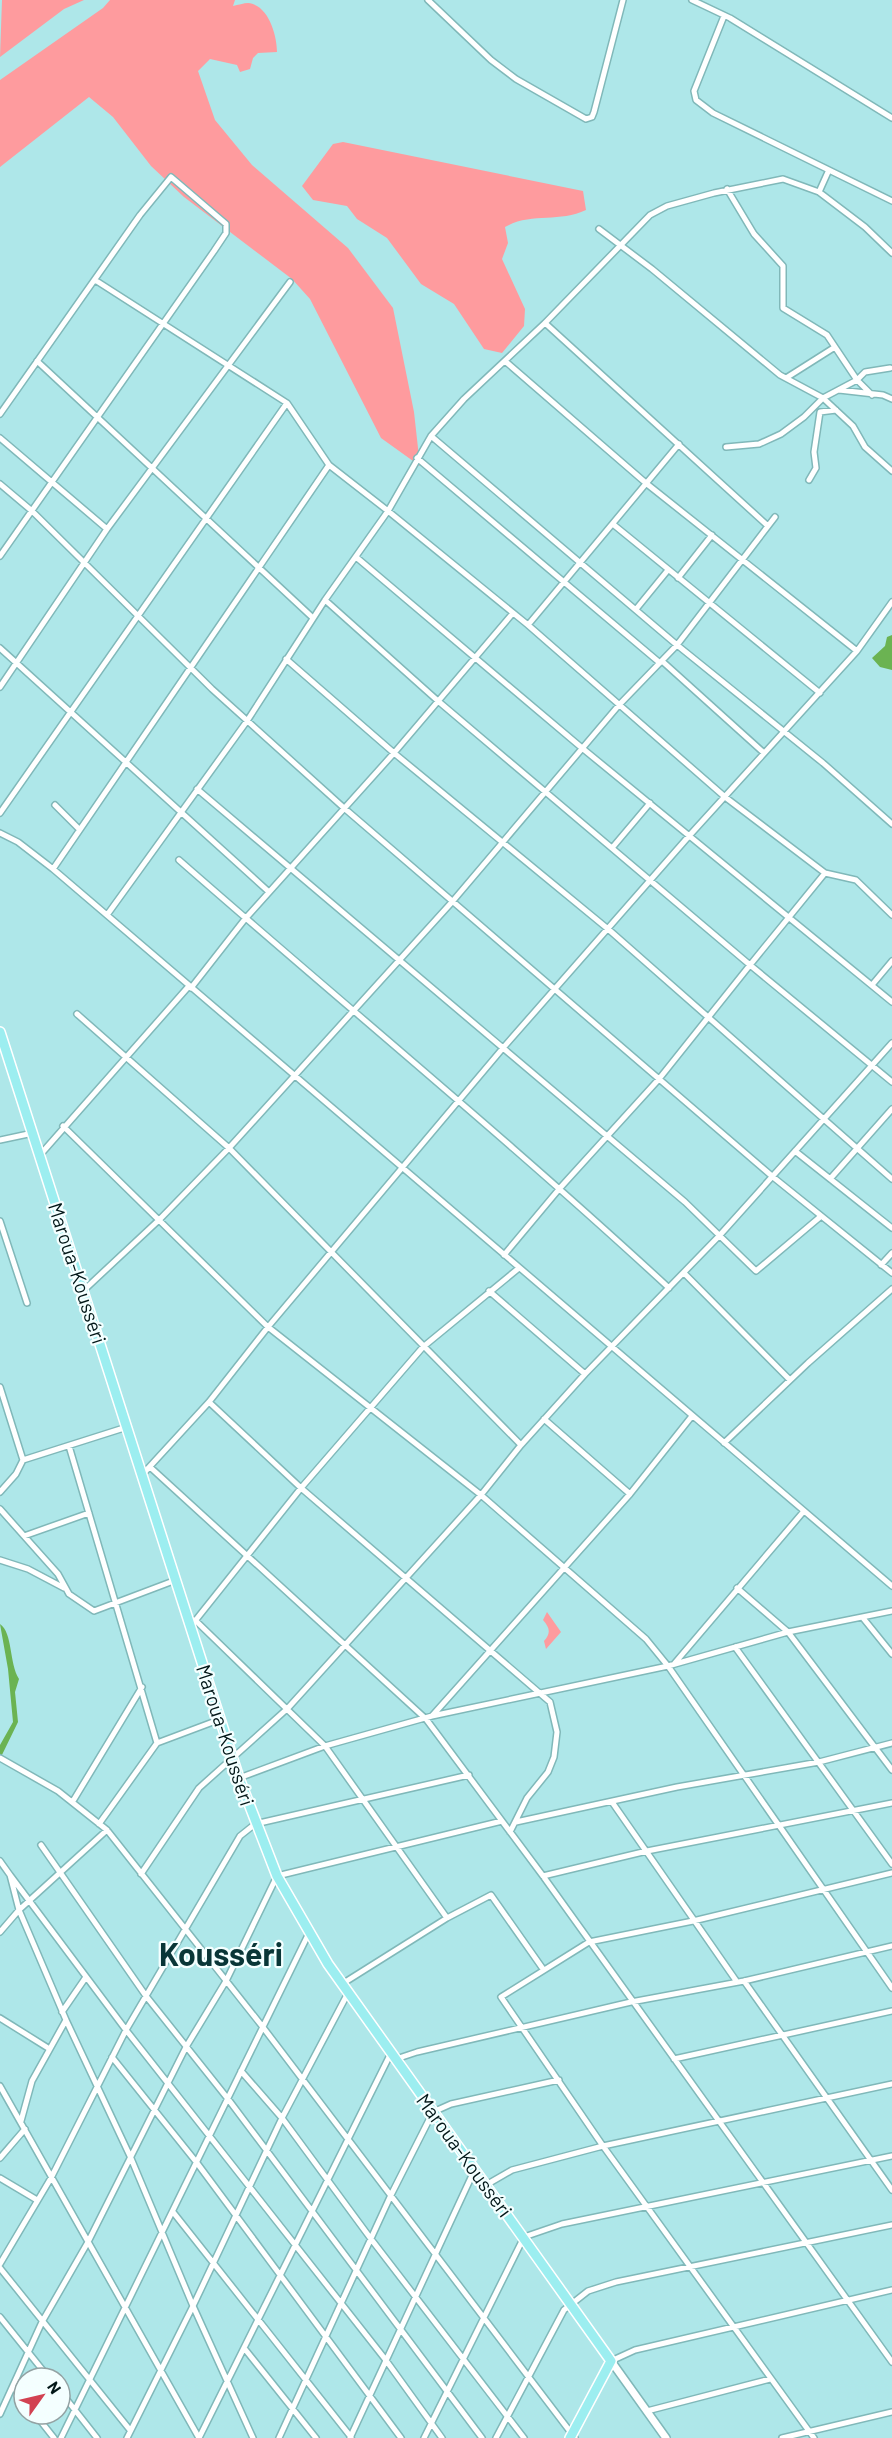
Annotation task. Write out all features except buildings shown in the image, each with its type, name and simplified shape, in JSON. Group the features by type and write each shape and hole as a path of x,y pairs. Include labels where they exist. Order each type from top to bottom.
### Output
{"highway":[{"name":"Maroua-Kousséri","path":"0,1032 176,1580 193,1623 239,1779 277,1876 309,1933 348,1993 611,2361"},
{"path":"573,2437 611,2361"}],"street":[{"path":"428,0 499,67 586,119 592,117 594,112 623,0"},
{"path":"692,0 724,16 892,118"},
{"path":"724,16 694,91 696,100 713,113 828,172 892,201"},
{"path":"819,192 828,172"},
{"path":"0,414 140,214 171,177 218,215 228,228 99,418 0,556"},
{"path":"107,915 247,721 325,600 388,511 431,436 464,399 545,323 650,215 667,206 727,189 783,179 819,192 865,227 892,253"},
{"path":"727,189 754,234 783,266 783,308 827,335 857,380 872,395"},
{"path":"599,229 786,378 823,398 854,426 865,447 892,471"},
{"path":"94,280 287,403 329,465 528,625 724,797 825,873 856,880 892,915"},
{"path":"0,687 107,529 227,364 290,282"},
{"path":"545,323 768,526"},
{"path":"786,378 835,347"},
{"path":"37,361 313,618"},
{"path":"505,361 647,484 857,651"},
{"path":"726,447 759,444 781,434 804,417 823,398 857,380 865,372 890,368"},
{"path":"839,390 892,399"},
{"path":"0,813 287,403"},
{"path":"809,480 816,468 814,452 820,412 836,411"},
{"path":"431,436 582,564 638,608 677,645 784,732 892,825"},
{"path":"0,438 107,529"},
{"path":"528,625 582,564 679,444"},
{"path":"417,458 661,662 764,753"},
{"path":"53,869 329,465"},
{"path":"0,484 32,511 247,721 344,808 820,1217 892,1274"},
{"path":"83,1291 160,1219 229,1148 452,902 619,705 677,645 775,517"},
{"path":"614,525 820,693"},
{"path":"678,578 712,536"},
{"path":"356,557 582,748 892,1002"},
{"path":"638,608 668,570"},
{"path":"325,600 438,701 892,1082"},
{"path":"142,1475 209,1402 331,1251 554,989 857,651 892,602"},
{"path":"40,1155 63,1126 190,987 245,919 394,753 513,613"},
{"path":"0,648 269,892"},
{"path":"286,659 394,753 608,929 890,1177 892,1169"},
{"path":"197,789 606,1136 720,1235 756,1271 820,1217"},
{"path":"612,848 650,803"},
{"path":"55,805 79,829"},
{"path":"0,832 18,842 53,869 892,1586"},
{"path":"179,861 457,1103 560,1188 669,1288"},
{"path":"504,1255 560,1188 659,1079 825,873"},
{"path":"872,986 892,961"},
{"path":"77,1014 229,1148 521,1444"},
{"path":"141,1874 200,1788 288,1708 345,1647 481,1495 521,1444 610,1346 720,1235 892,1043"},
{"path":"830,1179 892,1109"},
{"path":"63,1126 268,1327 481,1495 645,1639 671,1665 744,1776 892,1988"},
{"path":"0,1140 33,1133"},
{"path":"795,1151 892,1228"},
{"path":"0,1221 27,1303"},
{"path":"881,1264 892,1253"},
{"path":"447,1918 325,1746 288,1708 193,1623 301,1488 423,1347 519,1268"},
{"path":"684,1273 790,1380"},
{"path":"724,1443 790,1380 892,1289"},
{"path":"489,1291 585,1374"},
{"path":"0,1387 23,1460 16,1474 0,1492"},
{"path":"209,1402 301,1488 488,1650 540,1692 554,1710 557,1742 548,1772 527,1798 510,1832"},
{"path":"432,1716 488,1650 630,1494 692,1416"},
{"path":"544,1419 630,1494"},
{"path":"23,1460 127,1427"},
{"path":"69,1446 142,1686 157,1743"},
{"path":"150,1467 426,1719 543,1876 631,2002 719,2119 892,2362"},
{"path":"0,1509 58,1574 69,1594"},
{"path":"671,1665 804,1510"},
{"path":"24,1536 89,1513"},
{"path":"0,1560 12,1562 52,1580 94,1611 176,1580"},
{"path":"737,1588 788,1632 892,1770"},
{"path":"239,1779 325,1746 432,1716 671,1665 788,1632 892,1611"},
{"path":"863,1618 892,1654"},
{"path":"735,1647 892,1864"},
{"path":"73,1801 142,1686"},
{"path":"99,1824 157,1743 221,1719"},
{"path":"516,1822 819,1762 892,1743"},
{"path":"0,1758 73,1801 107,1830 262,2026 573,2437"},
{"path":"130,2430 42,2322 0,2266 51,2178 96,2085 126,2030 186,1930 234,1843 255,1824 469,1775"},
{"path":"612,1802 737,1982"},
{"path":"543,1876 647,1851 892,1803"},
{"path":"22,2366 42,2322 88,2242 186,2047 226,1981 277,1876 502,1821"},
{"path":"0,1932 19,1910 107,1830"},
{"path":"41,1845 146,1996 228,2099 482,2438"},
{"path":"0,1861 126,2030 211,2135 385,2359 442,2438"},
{"path":"814,2438 692,2266 603,2146 501,1997 590,1942 693,1921 892,1873"},
{"path":"10,1875 19,1910 62,2012 130,2156 193,2306 253,2438"},
{"path":"342,1984 447,1918 493,1895 543,1969"},
{"path":"61,2438 309,1933"},
{"path":"199,2438 347,2138 394,2056 631,2002 744,1981 892,1946"},
{"path":"62,2012 86,1977"},
{"path":"744,1981 892,2190"},
{"path":"127,2438 161,2373 282,2118 348,1993"},
{"path":"674,2059 892,2011"},
{"path":"0,2018 48,2048"},
{"path":"21,2121 30,2088 48,2048 66,2019"},
{"path":"112,2057 197,2163 401,2438"},
{"path":"241,2071 282,2118 371,2239 524,2438"},
{"path":"279,2438 307,2380 340,2302 434,2112 451,2104 559,2080"},
{"path":"486,2185 512,2170 603,2146 719,2119 892,2084"},
{"path":"0,2086 199,2438"},
{"path":"0,2158 24,2129"},
{"path":"424,2438 524,2237 562,2224 650,2208 892,2156"},
{"path":"173,2212 351,2437 385,2359 475,2169"},
{"path":"0,2178 37,2200"},
{"path":"496,2438 564,2310 588,2291 616,2282 892,2225"},
{"path":"666,2438 611,2361 635,2350 892,2290"},
{"path":"0,2317 40,2366"},
{"path":"244,2348 316,2438"},
{"path":"647,2411 770,2379"},
{"path":"0,2414 12,2389"},
{"path":"72,2406 98,2438"},
{"path":"782,2438 892,2412"},
{"path":"44,2426 54,2438"}],"shaded area":[{"path":"2,0 84,0 64,9 0,57"},
{"path":"110,0 235,0 233,6 248,3 261,9 266,15 273,30 277,52 258,53 253,58 250,69 240,72 237,65 210,59 198,71 215,120 252,165 348,248 393,308 414,412 420,466 381,438 310,299 292,279 184,197 151,166 113,117 89,97 0,167 0,80 103,8"},
{"path":"343,142 583,191 586,210 566,216 515,222 505,227 508,243 502,259 525,309 524,326 502,353 484,349 454,304 421,284 387,238 357,219 347,206 313,200 302,186 333,144"},
{"path":"892,635 892,670 880,667 872,658 885,646 887,637"},
{"path":"547,1612 561,1632 546,1649 544,1641 549,1630 543,1620"},
{"path":"0,1624 7,1634 19,1679 15,1692 18,1722 0,1759 0,1745 13,1722 8,1669"}],"district":[{"name":"Kousséri","path":"221,1953"}]}
